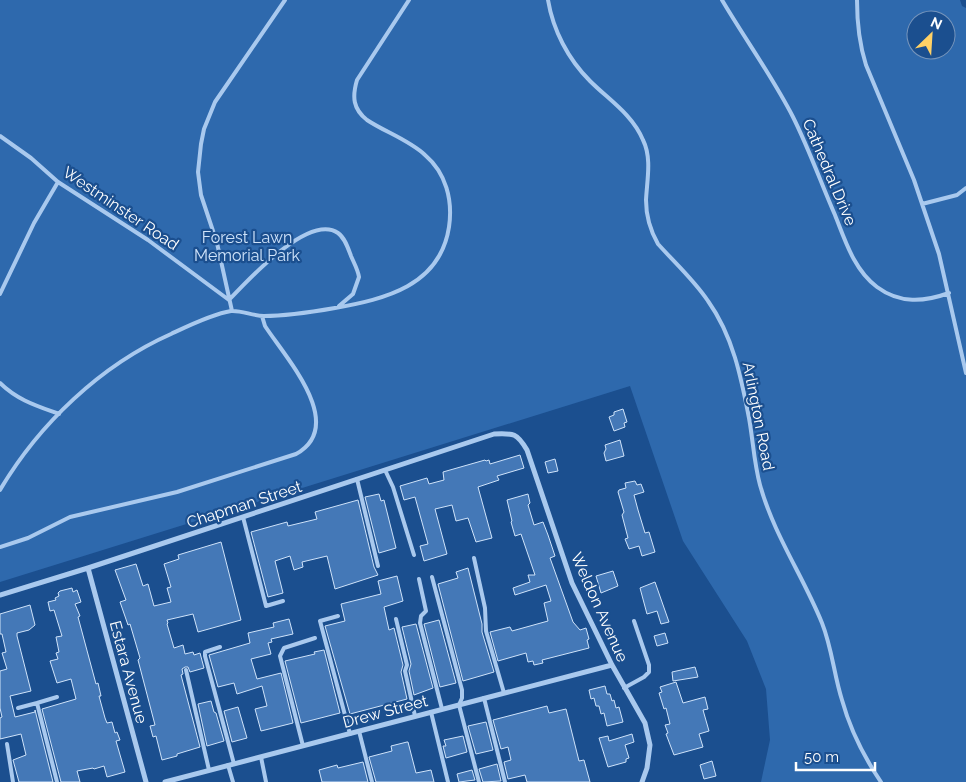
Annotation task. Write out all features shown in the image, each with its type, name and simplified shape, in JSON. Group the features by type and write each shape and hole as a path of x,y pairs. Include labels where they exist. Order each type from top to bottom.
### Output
{"street":[{"name":"Weldon Avenue","path":"494,434 513,433 521,439 527,450 572,583 612,665 645,723 650,745 647,768 642,782"},
{"name":"Chapman Street","path":"0,595 88,568 494,434"},
{"name":"Estara Avenue","path":"88,568 146,782"},
{"name":"Drew Street","path":"165,782 612,665"}],"lane":[{"path":"232,311 217,244 201,195 198,172 200,144 215,102 285,0"},
{"path":"0,490 17,463 59,414 96,381 136,353 170,334 232,311 262,316 304,313 382,298 400,291 423,276 439,256 449,231 451,216 449,196 444,181 436,166 425,154 360,115 354,103 356,86 360,75 409,0"},
{"name":"Arlington Road","path":"548,0 561,40 576,66 629,116 638,129 648,153 647,208 649,225 653,236 708,301 725,330 740,372 760,482 768,510 822,625 831,650 842,703 850,723 861,748 881,782"},
{"name":"Cathedral Drive","path":"722,0 792,116 850,251 868,280 887,293 903,299 928,300 949,293"},
{"path":"857,0 858,36 864,57 900,144 939,254 966,373"},
{"name":"Westminster Road","path":"0,136 31,158 58,182 148,240 229,300"},
{"path":"0,294 34,223 58,182"},
{"path":"922,204 957,195 966,188"},
{"path":"229,300 253,274 280,252 306,235 319,230 330,230 338,233 344,240 359,278 353,294 337,308"},
{"path":"0,547 28,538 70,518 196,486 296,454 307,447 316,432 314,409 301,379 265,326 262,316"},
{"path":"0,383 6,390 24,400 59,414"},
{"path":"385,470 393,487 414,555"},
{"path":"357,479 378,566"},
{"path":"244,517 266,606 283,601"},
{"path":"474,558 485,608 486,631 504,693"},
{"path":"432,577 462,690 462,698 459,705 480,782"},
{"path":"419,579 426,611 421,616 420,623 442,709"},
{"path":"338,616 320,621 350,734"},
{"path":"396,619 406,665 404,671 415,716"},
{"path":"624,688 644,678 649,672 649,665 634,621"},
{"path":"304,746 280,656 284,648 315,638"},
{"path":"220,646 207,650 205,656 231,764 233,782"},
{"path":"186,670 209,770"},
{"path":"18,708 57,697"},
{"path":"484,698 505,782"},
{"path":"36,703 57,782"},
{"path":"431,712 448,782"},
{"path":"359,732 372,782"},
{"path":"7,744 13,782"},
{"path":"261,757 266,782"}],"green space":[{"name":"Forest Lawn Memorial Park","path":"0,0 960,0 962,6 966,8 966,782 761,782 770,740 766,689 747,641 683,541 630,386 0,582"}],"building":[{"path":"623,409 627,422 624,423 625,427 614,431 609,417 614,415 614,412"},
{"path":"620,440 624,456 606,461 605,445"},
{"path":"520,455 524,468 497,476 499,480 478,487 492,538 476,542 468,518 456,521 452,505 435,509 447,554 424,561 420,546 428,544 415,497 404,500 400,486 427,478 429,484 444,480 443,472 485,460 489,460 490,464"},
{"path":"555,459 558,471 548,473 545,462"},
{"path":"635,481 637,485 641,484 644,492 634,495 645,533 649,532 655,552 642,556 639,546 629,549 625,539 628,538 622,515 624,512 618,492 626,488 625,483"},
{"path":"379,494 381,501 384,500 396,548 379,553 365,497"},
{"path":"528,494 530,503 528,505 534,525 543,522 548,535 555,556 550,558 573,622 580,630 586,628 589,639 587,640 589,648 542,660 543,663 534,665 533,661 528,662 526,653 498,661 490,632 510,627 512,631 548,621 544,603 551,601 546,585 515,595 513,588 530,582 528,575 535,575 521,534 515,536 507,500"},
{"path":"358,500 374,567 378,575 335,589 327,556 302,562 303,567 294,570 290,556 275,561 283,593 268,597 251,532 287,522 288,526 317,519 315,512"},
{"path":"221,542 241,620 198,632 193,614 167,620 174,648 183,645 185,654 193,652 194,655 200,653 204,668 190,672 188,667 185,667 182,669 183,674 181,675 200,747 162,760 156,736 153,737 150,726 155,725 138,660 140,658 130,624 128,625 120,602 126,600 115,570 136,564 143,586 148,584 154,606 171,602 167,588 171,587 164,564 179,559 178,555"},
{"path":"468,568 482,624 482,632 494,672 463,681 438,584 458,578 456,572"},
{"path":"613,571 618,586 601,593 596,576"},
{"path":"397,576 403,601 384,607 389,630 394,628 403,665 401,672 407,699 350,714 325,626 345,621 341,604 381,594 378,581"},
{"path":"655,582 669,622 661,624 657,611 647,614 640,588"},
{"path":"72,588 73,592 77,590 81,602 75,604 80,616 78,617 96,684 98,683 101,696 99,696 105,718 107,723 112,722 115,733 117,732 120,740 116,741 125,772 107,777 104,766 77,771 80,782 61,782 42,709 76,699 71,679 57,683 50,661 58,659 56,653 59,652 56,637 62,636 54,610 50,611 48,602 56,600 55,598 59,596 58,593 60,591"},
{"path":"30,605 35,625 29,630 17,633 17,636 31,691 10,696 15,717 35,712 35,710 53,782 19,782 13,760 26,755 21,734 0,739 0,718 2,717 0,708 0,671 7,669 2,653 6,652 2,634 0,634 0,614"},
{"path":"289,619 293,634 271,639 272,642 268,643 271,654 251,659 257,679 281,673 293,723 261,731 255,709 267,706 262,686 237,694 234,683 218,687 209,655 250,643 248,633 274,627 273,623"},
{"path":"439,620 456,683 440,687 424,624"},
{"path":"416,624 433,688 414,695 409,671 411,664 402,627"},
{"path":"665,633 668,643 657,646 654,636"},
{"path":"324,650 340,713 301,723 285,661"},
{"path":"695,667 698,677 673,681 672,672"},
{"path":"676,682 683,703 705,697 708,709 703,710 709,731 699,734 703,747 674,755 666,734 668,733 665,725 670,724 666,708 664,709 659,693 662,692 660,687"},
{"path":"605,686 607,694 610,694 612,701 614,700 616,708 619,707 623,722 607,726 604,713 601,714 594,698 591,699 589,690"},
{"path":"211,701 224,741 207,746 198,704"},
{"path":"547,706 549,713 566,709 579,761 584,760 590,782 527,782 525,775 508,779 504,762 511,760 508,747 501,749 493,720"},
{"path":"238,707 247,738 232,742 224,711"},
{"path":"486,722 493,750 476,754 468,726"},
{"path":"632,734 634,742 625,745 629,758 626,759 626,762 608,767 599,738 608,736 609,741"},
{"path":"463,736 467,752 446,758 443,746 446,746 444,740"},
{"path":"408,742 416,773 431,770 434,782 376,782 369,757 392,751 391,746"},
{"path":"712,761 716,776 704,779 700,765"},
{"path":"363,762 368,782 322,782 319,770 337,765 338,768"},
{"path":"497,764 501,781 483,782 479,769"},
{"path":"472,770 475,780 459,782 457,774"}]}
